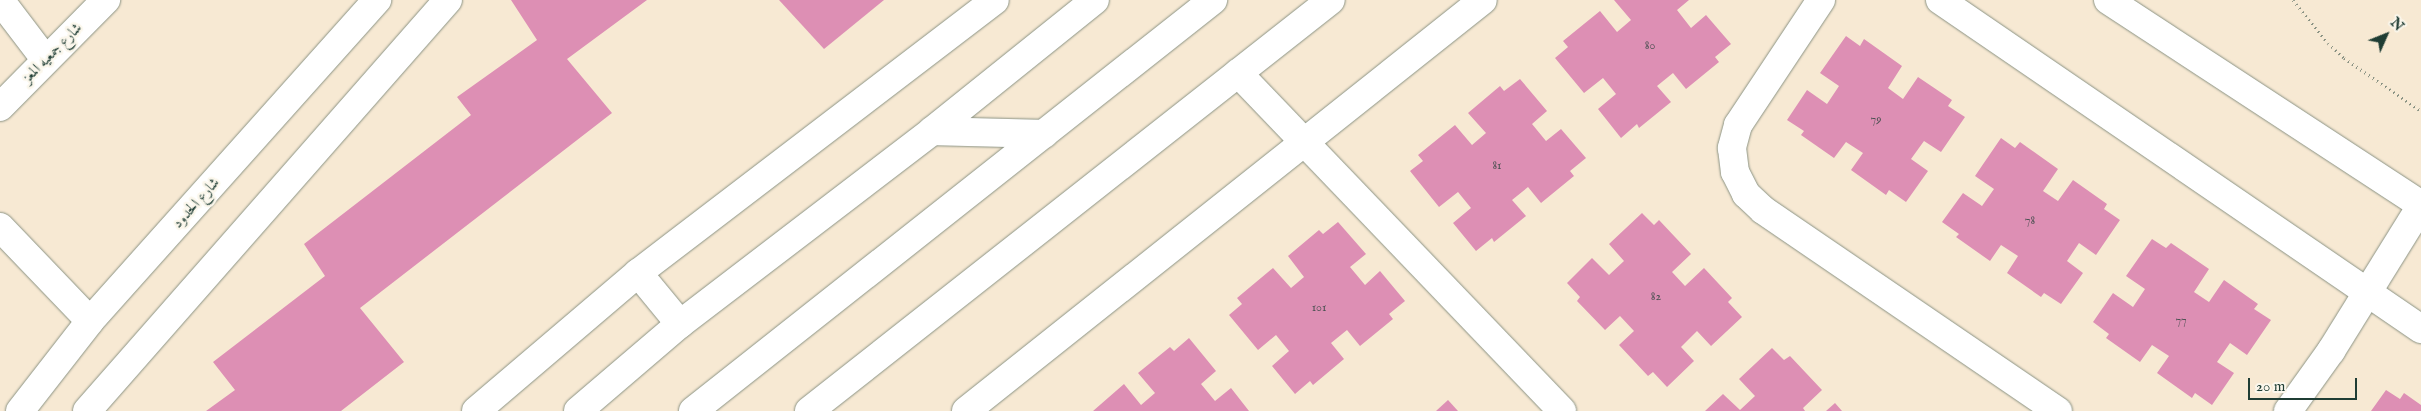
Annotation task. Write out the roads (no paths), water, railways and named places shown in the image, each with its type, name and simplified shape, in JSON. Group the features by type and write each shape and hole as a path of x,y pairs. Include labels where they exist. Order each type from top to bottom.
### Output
{"street":[{"path":"0,0 46,59"},
{"name":"شارع جمعيه المعز","path":"0,107 106,0"},
{"name":"شارع الحدود","path":"20,411 90,321 377,0"},
{"path":"87,411 448,0"},
{"path":"476,411 638,273 995,0"},
{"path":"578,411 680,324 932,131 1095,0"},
{"path":"693,411 1213,0"},
{"path":"809,411 1331,0"},
{"path":"966,411 1303,141 1483,0"},
{"path":"1821,0 1738,125 1732,148 1735,172 1746,194 1763,210 2058,411"},
{"path":"1940,0 2421,329"},
{"path":"2108,0 2421,206 2331,351 2288,411"},
{"path":"1238,73 1562,411"},
{"path":"932,131 1044,134"},
{"path":"0,227 90,321"},
{"path":"638,273 680,324"}]}
